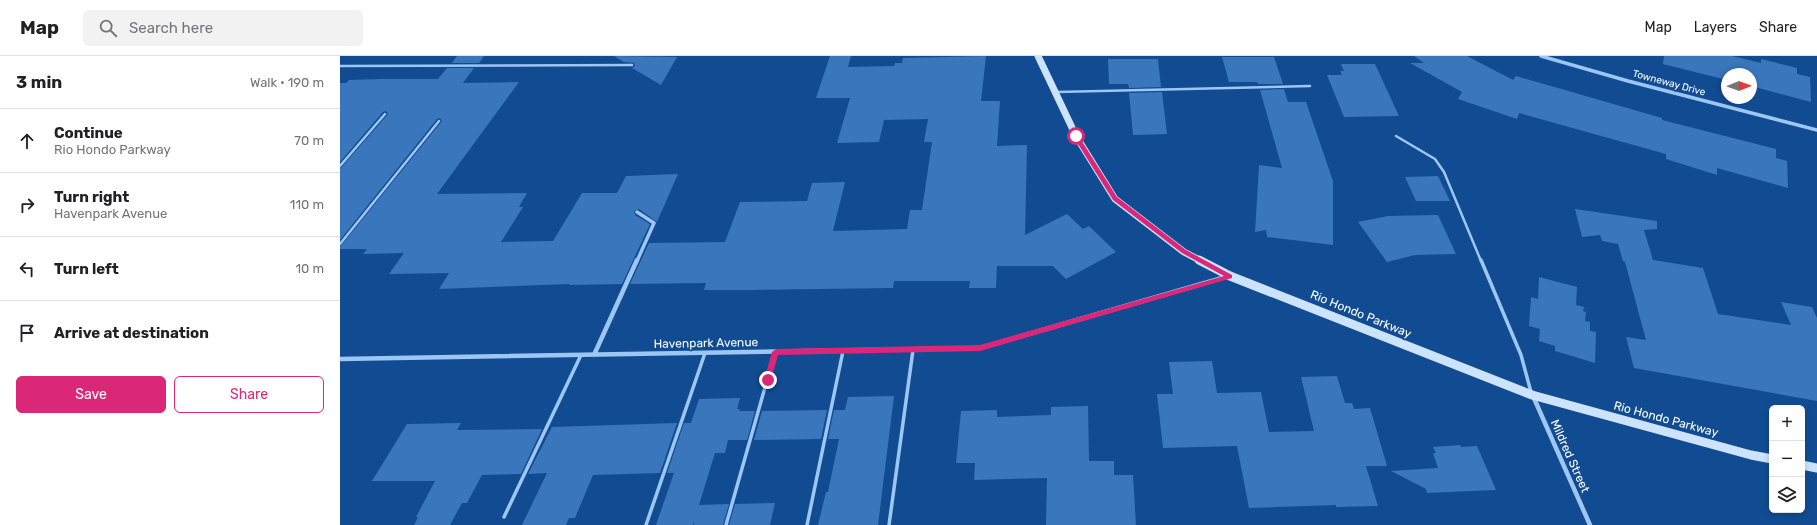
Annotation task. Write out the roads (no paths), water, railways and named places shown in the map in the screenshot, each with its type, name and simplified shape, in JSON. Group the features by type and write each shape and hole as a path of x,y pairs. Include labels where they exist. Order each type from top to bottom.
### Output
{"street":[{"name":"Rio Hondo Parkway","path":"1038,56 1076,136 1115,198 1184,252 1230,276 1532,396 1750,455 1769,458"},
{"name":"Towneway Drive","path":"1541,56 1628,81 1817,130"},
{"path":"594,355 654,223 637,212"},
{"name":"Havenpark Avenue","path":"340,359 980,348 1230,276"},
{"name":"Mildred Street","path":"1532,396 1590,525"},
{"path":"1805,466 1817,468"}],"lane":[{"path":"340,66 632,65"},
{"path":"1055,92 1310,86"},
{"path":"340,166 385,114"},
{"path":"340,244 439,122"},
{"path":"1396,136 1434,159 1444,172 1521,356 1532,396"},
{"path":"889,525 913,350"},
{"path":"807,525 843,351"},
{"path":"726,525 776,352"},
{"path":"646,525 706,353"},
{"path":"504,517 581,356"}]}
